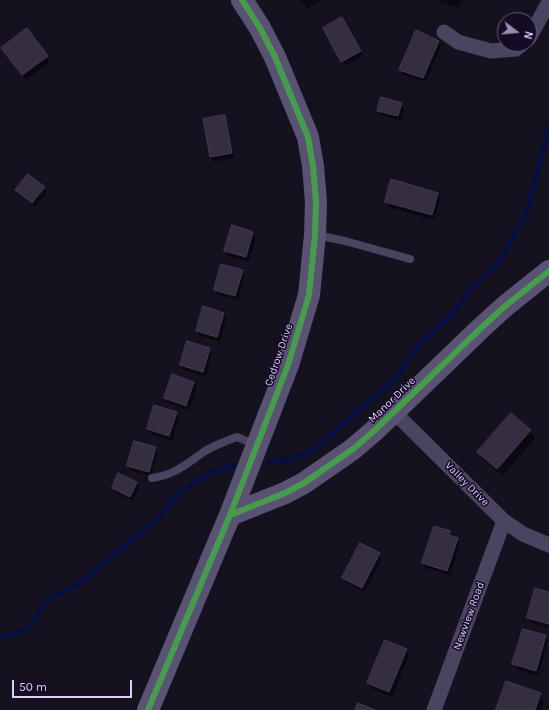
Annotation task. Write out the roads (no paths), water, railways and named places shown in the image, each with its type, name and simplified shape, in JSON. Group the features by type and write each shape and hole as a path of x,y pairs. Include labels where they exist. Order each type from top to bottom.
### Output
{"street":[{"name":"Cedrow Drive","path":"148,710 230,515 288,365 309,295 315,235 316,202 313,166 308,137 275,57 260,28 242,0"},
{"path":"544,23 549,2"},
{"path":"444,32 458,42 491,51 497,51"},
{"name":"Manor Drive","path":"230,515 285,493 304,483 353,449 375,430 485,324 549,271"},
{"name":"Valley Drive","path":"394,412 504,521 523,534 549,545"},
{"name":"Newview Road","path":"434,710 504,521"}],"lane":[{"path":"315,235 345,241 410,259"},
{"path":"152,478 162,477 180,469 206,451 237,437 257,445"}],"waterway":[{"path":"269,462 293,459 314,449 333,433 398,376 415,349 455,311 471,289 500,261 526,213 549,128"},
{"path":"0,636 11,635 29,628 46,601 80,583 158,518 180,492 215,470 233,466"}]}
